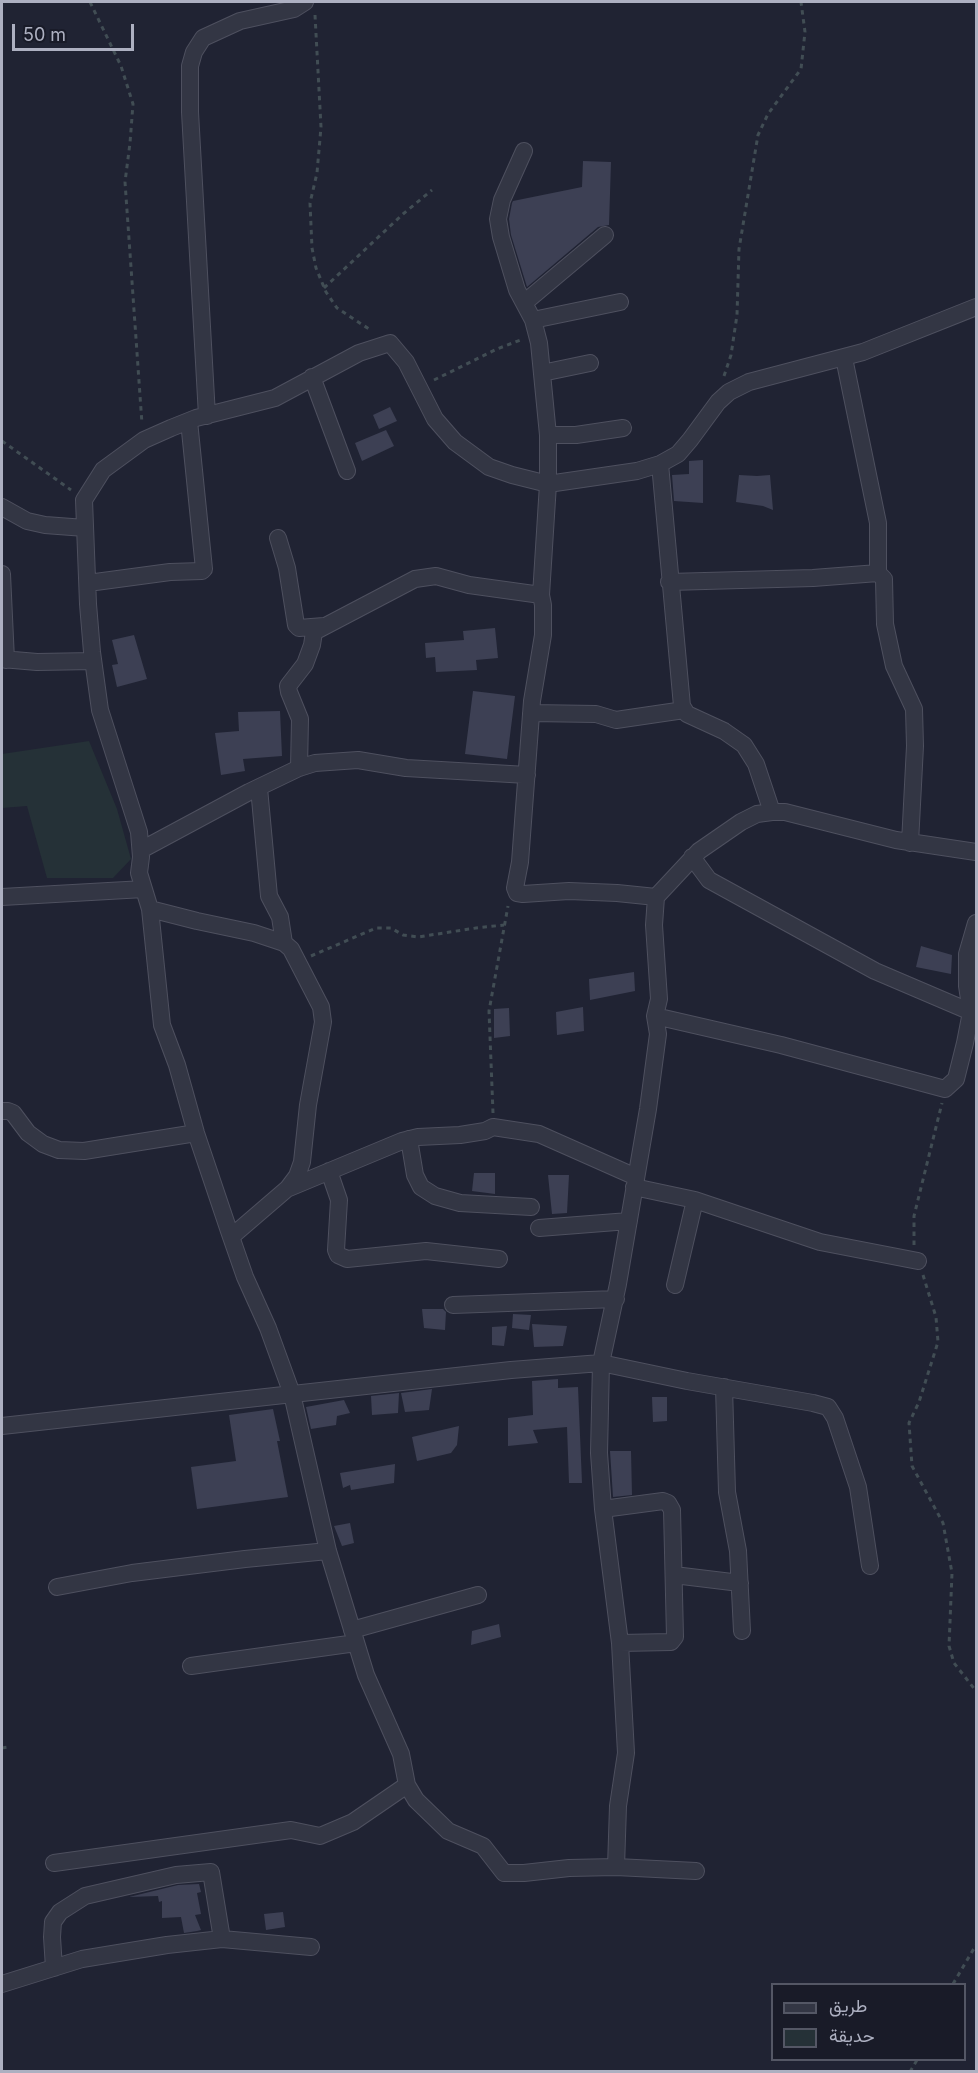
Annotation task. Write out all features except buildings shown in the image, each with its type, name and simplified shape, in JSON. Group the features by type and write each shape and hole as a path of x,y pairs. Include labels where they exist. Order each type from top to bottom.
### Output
{"street":[{"path":"207,416 190,112 190,66 194,52 203,38 240,21 310,7"},
{"path":"524,151 502,200 498,219 517,290 535,327 548,435 548,484 541,595 543,635 531,713 520,862 515,888 517,893 523,894 568,891 656,897"},
{"path":"524,303 605,235"},
{"path":"535,327 620,302"},
{"path":"696,1871 616,1867 504,1872 483,1846 448,1831 416,1800 407,1785 401,1754 366,1675 328,1551 292,1394 231,1237 196,1132 177,1065 162,1025 150,909 139,873 141,850 139,832 100,710 93,661 84,500 103,470 144,440 189,421 275,398 359,353 390,343 406,362 435,419 455,442 489,466 512,476 548,484 637,471 660,464 678,454 726,395 748,381 863,352 976,307"},
{"path":"844,358 878,523 878,573 884,579 885,624 894,666 914,709 915,746 910,843"},
{"path":"542,373 590,363"},
{"path":"312,377 347,471"},
{"path":"88,583 204,569 189,421"},
{"path":"548,435 576,435 623,428"},
{"path":"660,464 669,582 684,710 687,714 724,731 744,745 756,764 772,812"},
{"path":"2,507 27,521 45,525 85,528"},
{"path":"278,538 287,568 296,625 299,628 324,626"},
{"path":"669,582 813,578 878,573"},
{"path":"2,574 4,659 37,662 93,661"},
{"path":"299,768 300,719 288,686 305,664 314,632 415,579 436,576 469,585 541,595"},
{"path":"531,713 596,714 616,720 684,710"},
{"path":"141,850 189,823 299,768 323,762 358,760 406,768 527,774"},
{"path":"259,788 269,896 279,917 284,943"},
{"path":"616,1867 618,1806 626,1753 620,1643 603,1509 599,1453 601,1363 616,1299 648,1109 658,1034 655,1016 659,999 654,955 656,897 692,857 741,822 757,814 785,812 878,837 976,852"},
{"path":"692,857 709,880 875,971 974,1013"},
{"path":"2,897 144,889"},
{"path":"150,909 254,933 284,943 291,949 321,1007 323,1022 308,1105 302,1162 297,1176 288,1188 231,1237"},
{"path":"655,1016 781,1045 945,1089 956,1079 974,1013 967,986 967,954 976,923"},
{"path":"2,1111 13,1113 28,1133 43,1144 59,1150 84,1151 196,1132"},
{"path":"288,1188 409,1139 460,1135 485,1131 493,1127 538,1134 635,1182 820,1242 918,1261"},
{"path":"409,1139 421,1187 435,1196 460,1203 531,1207"},
{"path":"329,1171 339,1200 336,1250 338,1255 347,1258 426,1251 499,1259"},
{"path":"675,1285 695,1200"},
{"path":"539,1228 629,1221"},
{"path":"453,1305 616,1299"},
{"path":"2,1426 511,1370 601,1363 724,1388 813,1402 832,1411 858,1487 870,1566"},
{"path":"724,1388 727,1492 738,1551 742,1631"},
{"path":"603,1509 663,1501 668,1503 672,1510 675,1637 671,1642 620,1643"},
{"path":"57,1587 132,1573 328,1551"},
{"path":"674,1575 740,1583"},
{"path":"191,1666 354,1637 478,1595"},
{"path":"54,1863 291,1830 320,1836 352,1822 407,1785"},
{"path":"54,1968 53,1922 60,1912 85,1896 176,1875 211,1872 222,1939"},
{"path":"2,1984 101,1955 222,1939 311,1947"}],"path":[{"path":"90,2 121,66 133,104 125,182 144,440"},
{"path":"726,395 723,379 737,315 739,249 750,176 758,135 768,114 801,69 804,32 801,2"},
{"path":"310,7 321,127 317,173 310,202 316,268 324,288 337,308 390,343"},
{"path":"324,288 432,190"},
{"path":"419,387 497,350 535,327"},
{"path":"2,441 84,500"},
{"path":"493,1127 489,1011 504,925 515,888"},
{"path":"298,962 376,928 391,928 403,935 418,937 504,925"},
{"path":"945,1089 914,1216 913,1243 936,1317 938,1342 919,1402 909,1423 912,1466 943,1522 952,1574 949,1646 954,1663 976,1691"},
{"path":"2,1748 8,1747"},
{"path":"954,1983 976,1945"}],"green space":[{"path":"89,741 117,809 131,859 113,878 47,878 27,806 2,808 2,754"}]}
